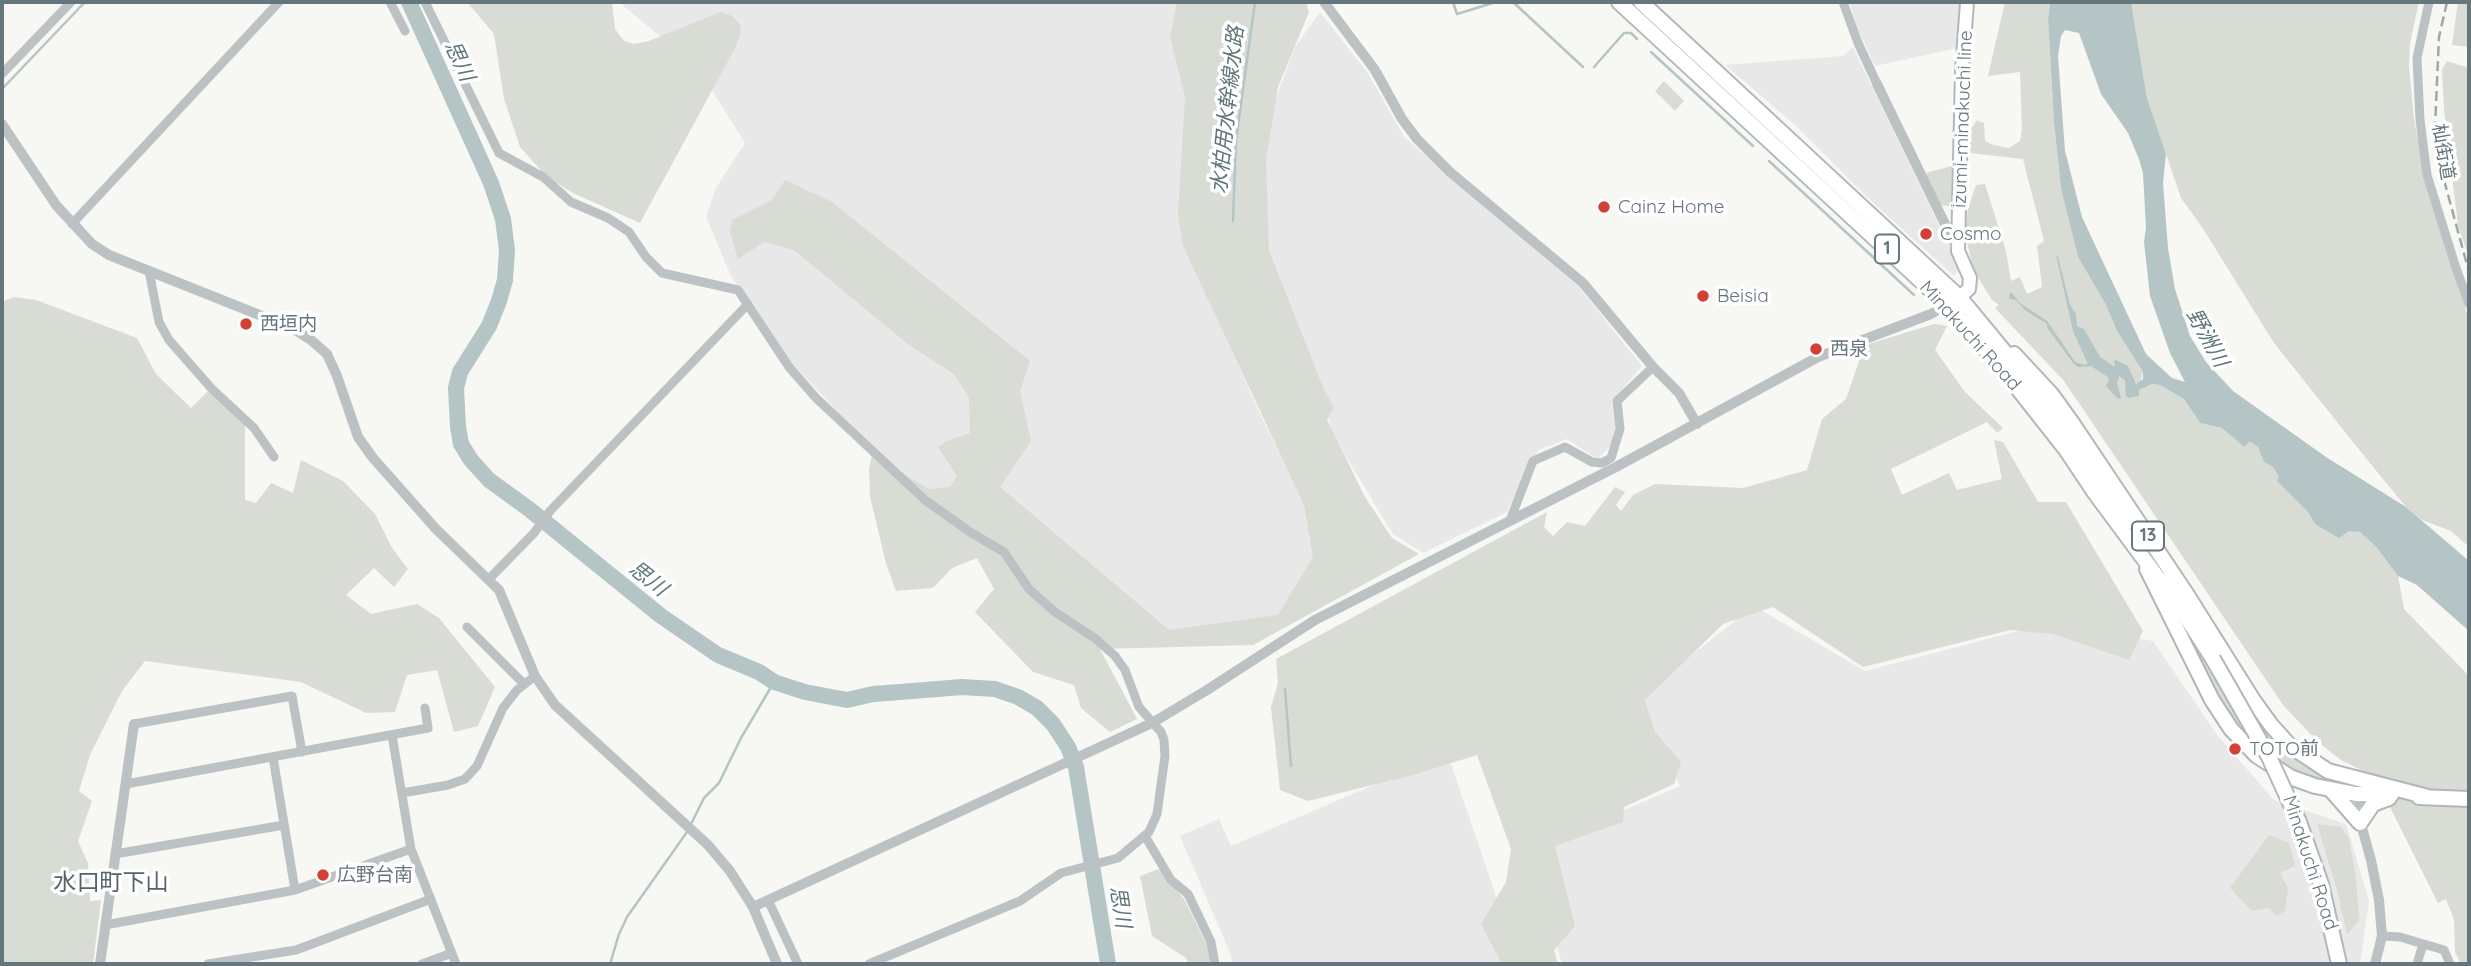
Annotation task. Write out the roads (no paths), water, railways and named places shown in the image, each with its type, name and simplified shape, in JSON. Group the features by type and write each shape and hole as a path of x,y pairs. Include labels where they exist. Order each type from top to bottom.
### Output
{"main road":[{"name":"Minakuchi Road","path":"1619,2 1947,305 2067,451 2165,584"},
{"name":"Minakuchi Road","path":"1641,2 1960,298 1994,337 2094,470 2162,574 2165,584 2213,659 2269,757 2299,822 2321,884 2339,964"},
{"name":"izumi-minakuchi line","path":"1960,298 1969,289 1970,278 1958,251 1962,71 1967,2"},
{"path":"1947,305 1960,298"},
{"name":"13","path":"1994,337 2009,348 2052,395 2072,423 2271,725 2296,751 2328,771 2356,794"},
{"name":"13","path":"2121,526 2122,532 2161,595 2212,700 2231,729 2256,755 2290,776 2329,789 2356,794 2407,790 2428,797"},
{"name":"13","path":"2328,771 2378,793 2469,799"},
{"path":"2329,789 2342,800 2360,823 2378,793"}],"street":[{"path":"2,74 71,2"},
{"path":"72,224 279,2"},
{"path":"390,2 405,31"},
{"path":"425,2 499,153 543,177 571,202 608,218 629,232 646,257 662,273 738,290 764,331 816,398 900,479 947,517 1004,552 1029,589 1055,612 1096,639 1115,656 1125,670 1139,707 1164,740 1165,756 1153,825 1145,836 1118,858 1060,873 1020,901 869,964"},
{"path":"1324,2 1375,69 1402,119 1417,139 1450,172 1583,283 1653,367 1679,393 1697,424"},
{"path":"1843,2 1877,84 1958,251"},
{"name":"杣街道","path":"2429,2 2417,58 2420,120 2430,186 2469,304"},
{"path":"2,124 56,205 92,244 109,255 292,328 327,354 358,437 373,458 436,528 499,590 536,676 555,705 708,845 730,871 753,907 777,964"},
{"path":"149,271 159,322 169,340 212,389 254,428 274,457"},
{"path":"489,579 534,533 550,511 748,304"},
{"path":"753,907 1152,723 1315,620 1614,463 1697,424 1818,357 1931,314 1947,305"},
{"path":"1614,463 1620,429 1617,401 1653,367"},
{"path":"1511,519 1534,461 1565,447 1592,462 1614,463"},
{"path":"467,627 524,684"},
{"path":"402,793 448,785 464,779 477,766 503,708 524,684 536,676"},
{"path":"100,964 134,724 292,696 302,752"},
{"path":"126,784 428,728 425,708"},
{"path":"392,735 411,849 456,964"},
{"path":"274,757 295,890"},
{"path":"2356,794 2360,823 2379,900 2382,936 2375,964"},
{"path":"115,854 284,825"},
{"path":"1145,836 1171,880 1188,894 1211,942 1215,964"},
{"path":"105,925 295,890 411,849"},
{"path":"208,964 296,950 431,899"},
{"path":"768,900 798,964"},
{"path":"2382,936 2400,937 2444,950 2450,964"},
{"path":"2417,964 2423,944"},
{"path":"422,964 452,953"}],"waterway":[{"path":"2,89 85,2"},
{"name":"思川","path":"409,2 491,183 503,219 507,250 505,280 489,326 460,372 456,388 461,444 471,460 489,480 661,616 718,655 759,672 774,682 805,692 847,700 873,694 962,687 995,689 1018,697 1037,708 1053,724 1068,747 1076,767 1108,964"},
{"name":"水柏用水幹線水路","path":"1233,221 1236,140 1255,2"},
{"path":"1453,2 1457,14 1496,2"},
{"path":"1513,2 1583,67"},
{"path":"1594,67 1624,33 1631,33 1637,39"},
{"path":"1651,52 1753,146"},
{"path":"1769,161 1914,295"},
{"path":"690,826 704,798 719,783 741,738 774,682"},
{"name":"水柏用水幹線水路","path":"1285,689 1291,766"},
{"path":"610,964 627,917 687,832"}],"railway":[{"path":"2447,2 2439,37 2435,127 2444,180 2469,272"}],"place":[{"name":"Cainz Home","path":"1604,207"},
{"name":"Cosmo","path":"1926,234"},
{"name":"Beisia","path":"1703,296"},
{"name":"西垣内","path":"246,324"},
{"name":"西泉","path":"1816,349"},
{"name":"TOTO前","path":"2235,749"},
{"name":"広野台南","path":"323,875"}],"district":[{"name":"水口町下山","path":"111,883"}],"water label":[{"name":"野洲川","path":"2207,338"}]}
